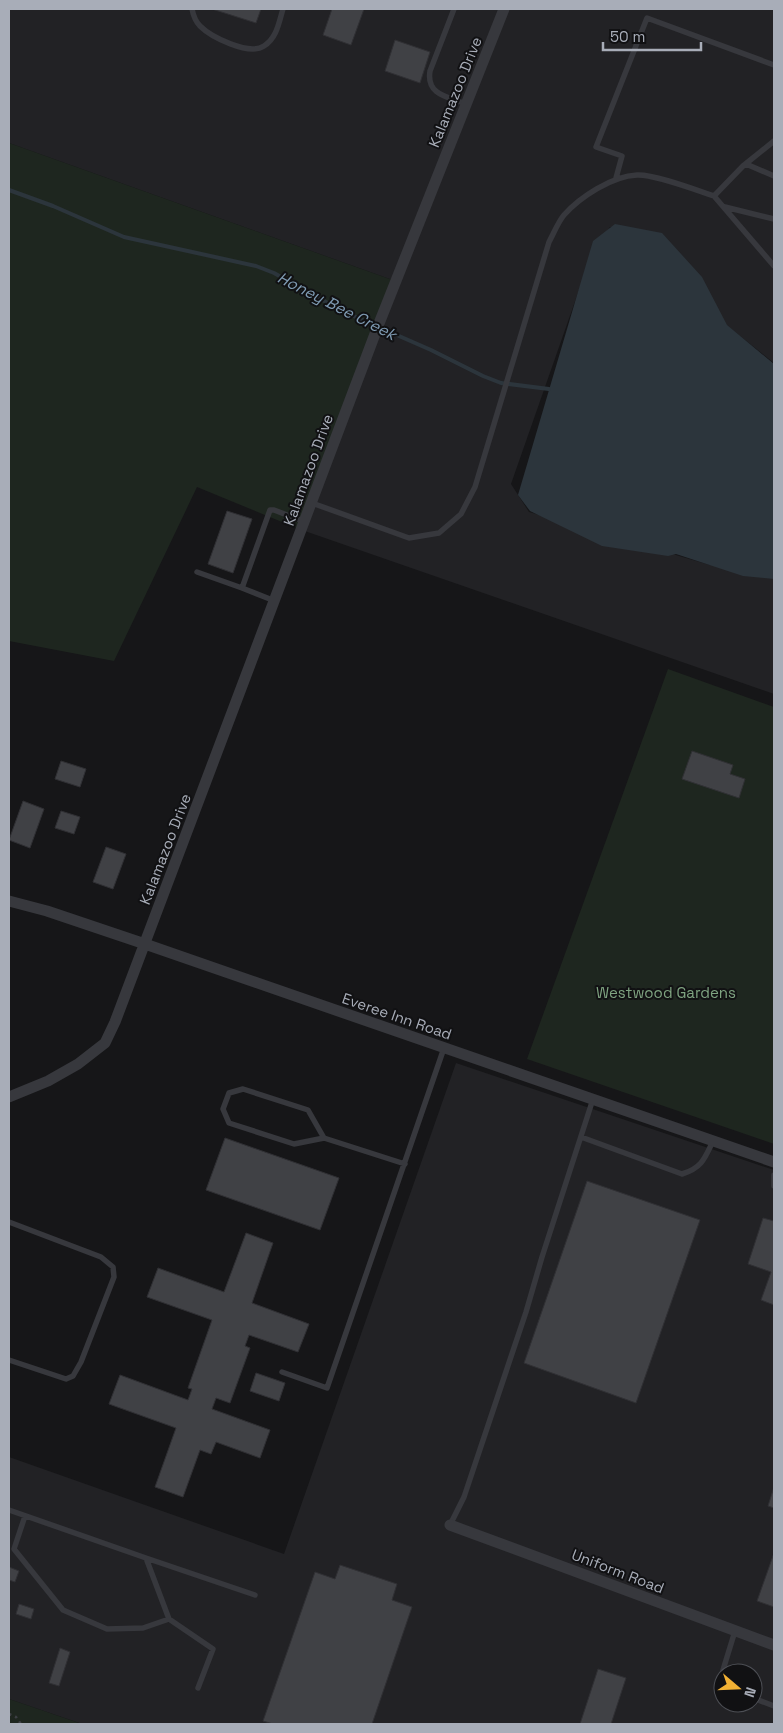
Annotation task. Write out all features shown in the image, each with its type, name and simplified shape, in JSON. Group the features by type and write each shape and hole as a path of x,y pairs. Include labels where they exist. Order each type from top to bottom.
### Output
{"street":[{"name":"Kalamazoo Drive","path":"9,1097 48,1081 78,1064 105,1043 115,1022 378,326 504,9"},
{"name":"Everee Inn Road","path":"9,901 47,911 145,944 774,1162"},
{"name":"Uniform Road","path":"450,1525 774,1645"}],"lane":[{"path":"192,9 199,26 213,36 228,44 248,48 262,48 272,40 283,9"},
{"path":"454,9 428,80 431,87 437,92 466,104"},
{"path":"616,178 622,156 596,147 647,18 774,65"},
{"path":"714,196 746,164 774,141"},
{"path":"746,164 774,176"},
{"path":"312,503 409,538 440,533 461,514 475,487 549,242 563,216 583,198 616,178 638,175 662,180 714,196 774,266"},
{"path":"724,207 774,219"},
{"path":"242,588 270,510 305,522"},
{"path":"198,572 275,602"},
{"path":"282,1372 327,1388 444,1048"},
{"path":"324,1138 308,1110 243,1089 229,1093 223,1109 229,1122 294,1144 324,1138 405,1164"},
{"path":"450,1525 464,1497 526,1312 593,1099"},
{"path":"581,1137 682,1174 694,1170 703,1162 713,1141"},
{"path":"774,1176 774,1186"},
{"path":"9,1222 101,1257 113,1267 114,1277 81,1362 73,1376 66,1380 9,1360"},
{"path":"9,1510 255,1596"},
{"path":"25,1516 14,1549 63,1610 107,1629 143,1628 169,1619"},
{"path":"146,1558 169,1619 212,1649 198,1688"},
{"path":"726,1663 736,1631"}],"path":[{"path":"9,1714 16,1717 21,1724"}],"shaded area":[{"path":"9,9 774,9 774,363 716,317 662,239 610,227 593,250 511,484 529,512 710,565 774,566 774,694 299,529 398,282 9,143"},
{"path":"615,224 662,233 702,277 727,325 774,364 774,579 743,576 676,554 668,556 602,546 530,511 518,495 593,241"},
{"path":"456,1063 774,1170 774,1724 82,1724 9,1699 9,1457 284,1554"}],"green space":[{"path":"9,143 398,282 299,529 197,487 114,661 9,641"},
{"name":"Westwood Gardens","path":"668,669 774,707 774,1144 527,1059"},
{"path":"9,1699 82,1724 9,1724"}],"building":[{"path":"212,9 261,9 256,23"},
{"path":"332,9 364,9 351,45 323,35"},
{"path":"395,40 430,52 420,83 385,71"},
{"path":"227,511 252,519 233,573 208,564"},
{"path":"692,751 733,765 730,774 745,779 739,798 682,779"},
{"path":"61,761 86,769 80,787 55,779"},
{"path":"23,801 44,809 30,848 9,840"},
{"path":"61,811 80,817 74,834 55,828"},
{"path":"106,847 126,854 113,889 93,882"},
{"path":"225,1138 339,1178 320,1230 206,1190"},
{"path":"587,1181 700,1220 636,1403 524,1363"},
{"path":"763,1218 774,1221 774,1305 761,1300 771,1272 748,1264"},
{"path":"246,1233 273,1243 252,1303 309,1324 298,1352 249,1335 245,1346 250,1348 230,1403 216,1398 212,1409 270,1430 260,1458 216,1442 211,1454 200,1450 183,1497 155,1487 176,1428 109,1404 120,1375 188,1400 192,1389 188,1388 212,1320 147,1297 158,1268 224,1292"},
{"path":"256,1373 285,1383 279,1401 250,1391"},
{"path":"774,1487 774,1508 768,1506"},
{"path":"774,1553 774,1607 757,1601"},
{"path":"340,1565 397,1584 392,1600 412,1607 372,1724 273,1724 263,1721 315,1572 335,1579"},
{"path":"9,1567 19,1571 15,1582 9,1580"},
{"path":"19,1604 34,1609 31,1619 16,1614"},
{"path":"60,1648 70,1652 59,1686 49,1683"},
{"path":"598,1669 626,1678 611,1724 580,1724"}],"waterway":[{"name":"Honey Bee Creek","path":"9,190 53,206 124,237 256,266 274,273 342,311 431,350 483,376 501,383 549,389"}]}
